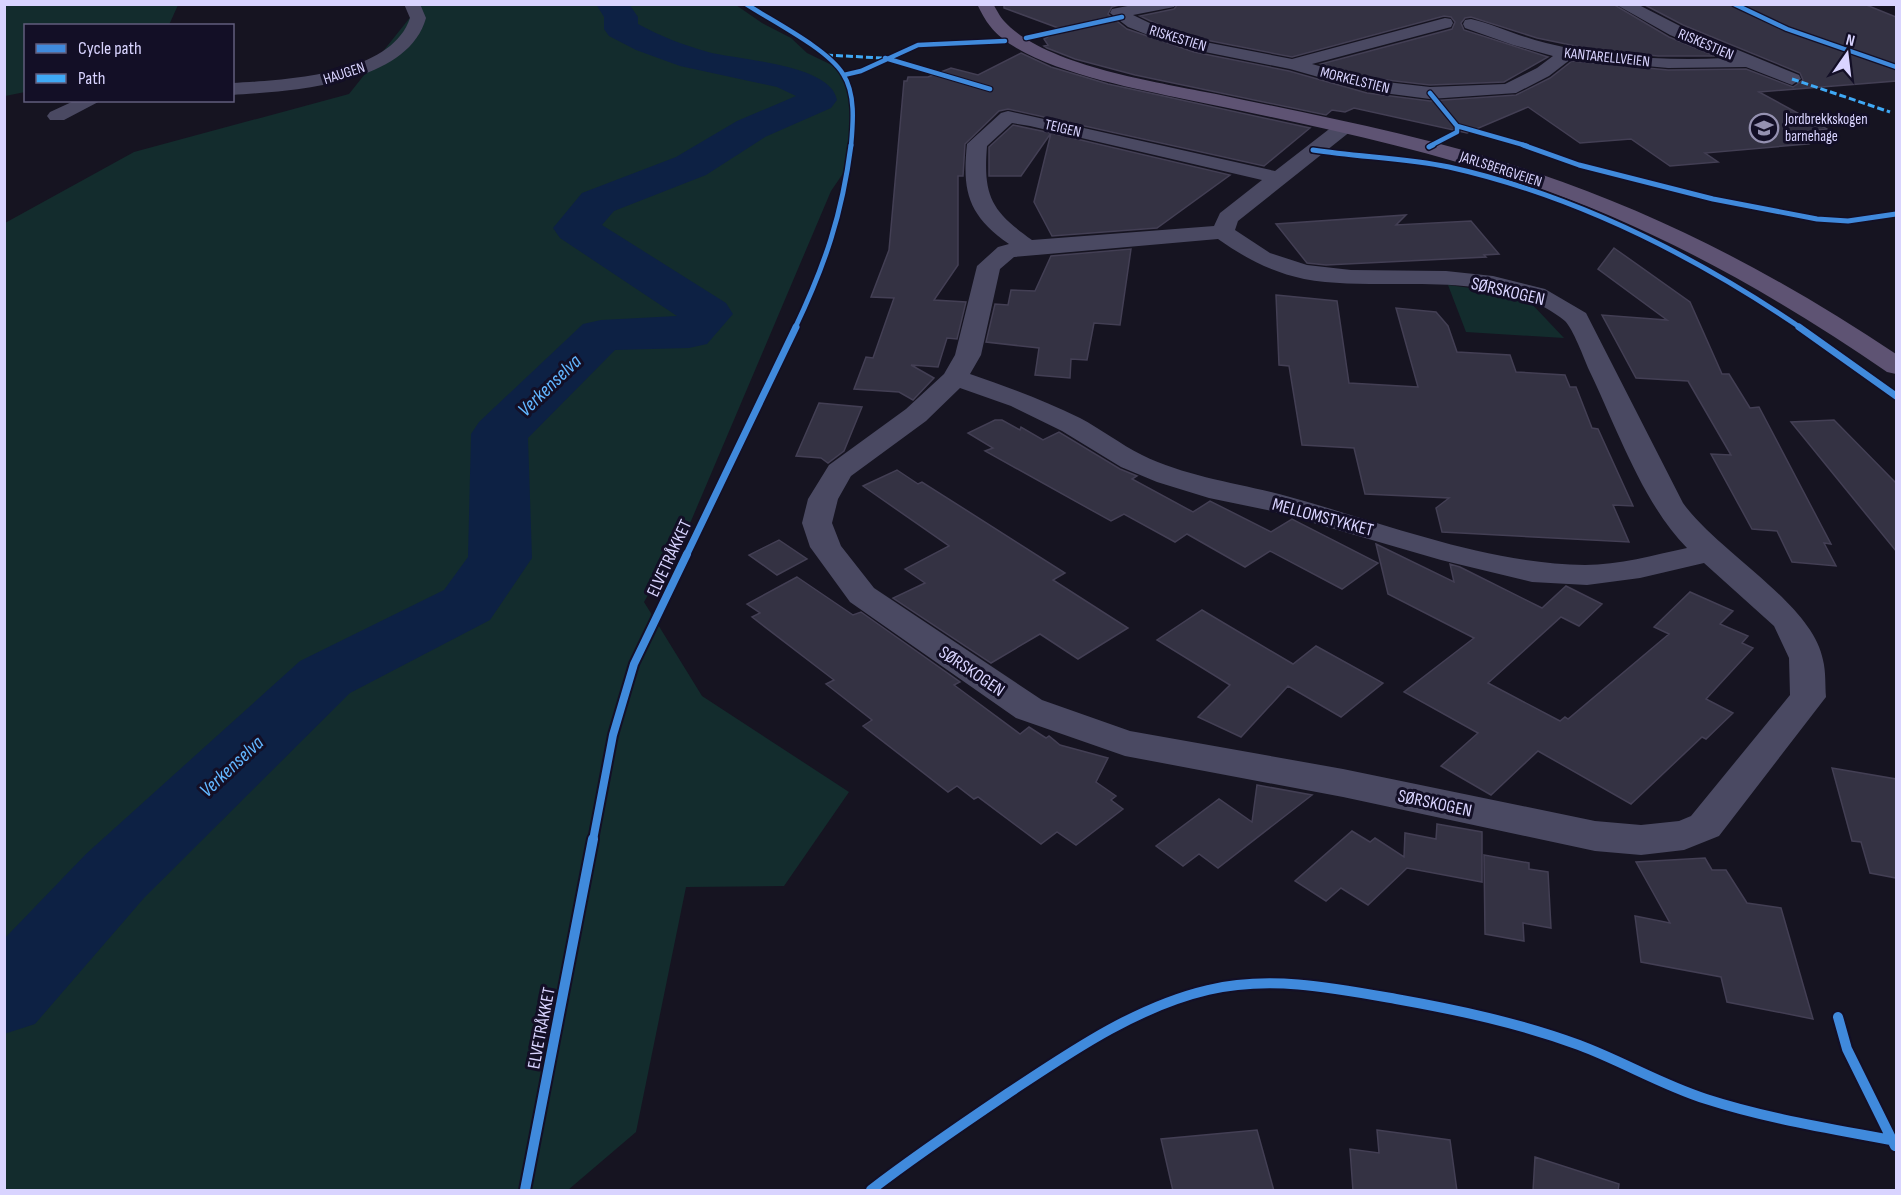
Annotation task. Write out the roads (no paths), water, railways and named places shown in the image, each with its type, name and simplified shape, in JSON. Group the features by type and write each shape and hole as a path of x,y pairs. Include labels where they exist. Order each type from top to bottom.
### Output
{"main road":[{"name":"JARLSBERGVEIEN","path":"985,4 991,19 1006,33 1026,46 1067,64 1163,88 1344,127 1507,170 1644,221 1692,243 1772,286 1896,366"}],"street":[{"name":"HAUGEN","path":"234,89 302,85 360,71 412,34 418,18 412,4"},
{"name":"RISKESTIEN","path":"1111,9 1168,4"},
{"name":"RISKESTIEN","path":"1623,4 1747,61 1792,79"},
{"name":"RISKESTIEN","path":"1111,9 1135,24 1202,46 1293,64"},
{"name":"KANTARELLVEIEN","path":"1443,15 1474,18 1476,22 1471,24 1502,38 1567,54 1653,62 1723,65 1747,61"},
{"name":"MORKELSTIEN","path":"1293,64 1443,15"},
{"name":"MORKELSTIEN","path":"1293,64 1368,85 1430,93 1509,89 1543,72 1567,54"},
{"path":"57,116 88,102"},
{"name":"TEIGEN","path":"1027,247 994,224 979,202 974,172 977,144 1008,117 1030,120 1279,178"},
{"path":"1223,232 1228,218 1344,127"},
{"name":"SØRSKOGEN","path":"1223,232 1236,244 1260,259 1299,271 1492,284 1557,302 1577,318 1668,504 1684,527 1788,621 1806,658 1808,696 1705,826 1684,835 1641,840 1595,836 1343,783 1125,743 1029,710 862,595 826,547 817,523 823,499 839,471 916,415 955,378 968,355 989,266 1006,252 1027,247 1223,232"},
{"name":"MELLOMSTYKKET","path":"955,378 1021,400 1072,425 1131,461 1167,476 1220,492 1276,503 1452,553 1532,572 1587,575 1640,568 1710,552"}],"waterway":[{"name":"Verkenselva","path":"4,998 115,876 325,677 467,605 500,558 499,434 601,335 689,333 708,314 576,228 598,202 691,166 751,129 818,100 817,93 788,79 708,63 648,43 621,29 621,17 612,4"}],"place":[{"name":"Jordbrekkskogen barnehage","path":"1764,128"}]}
